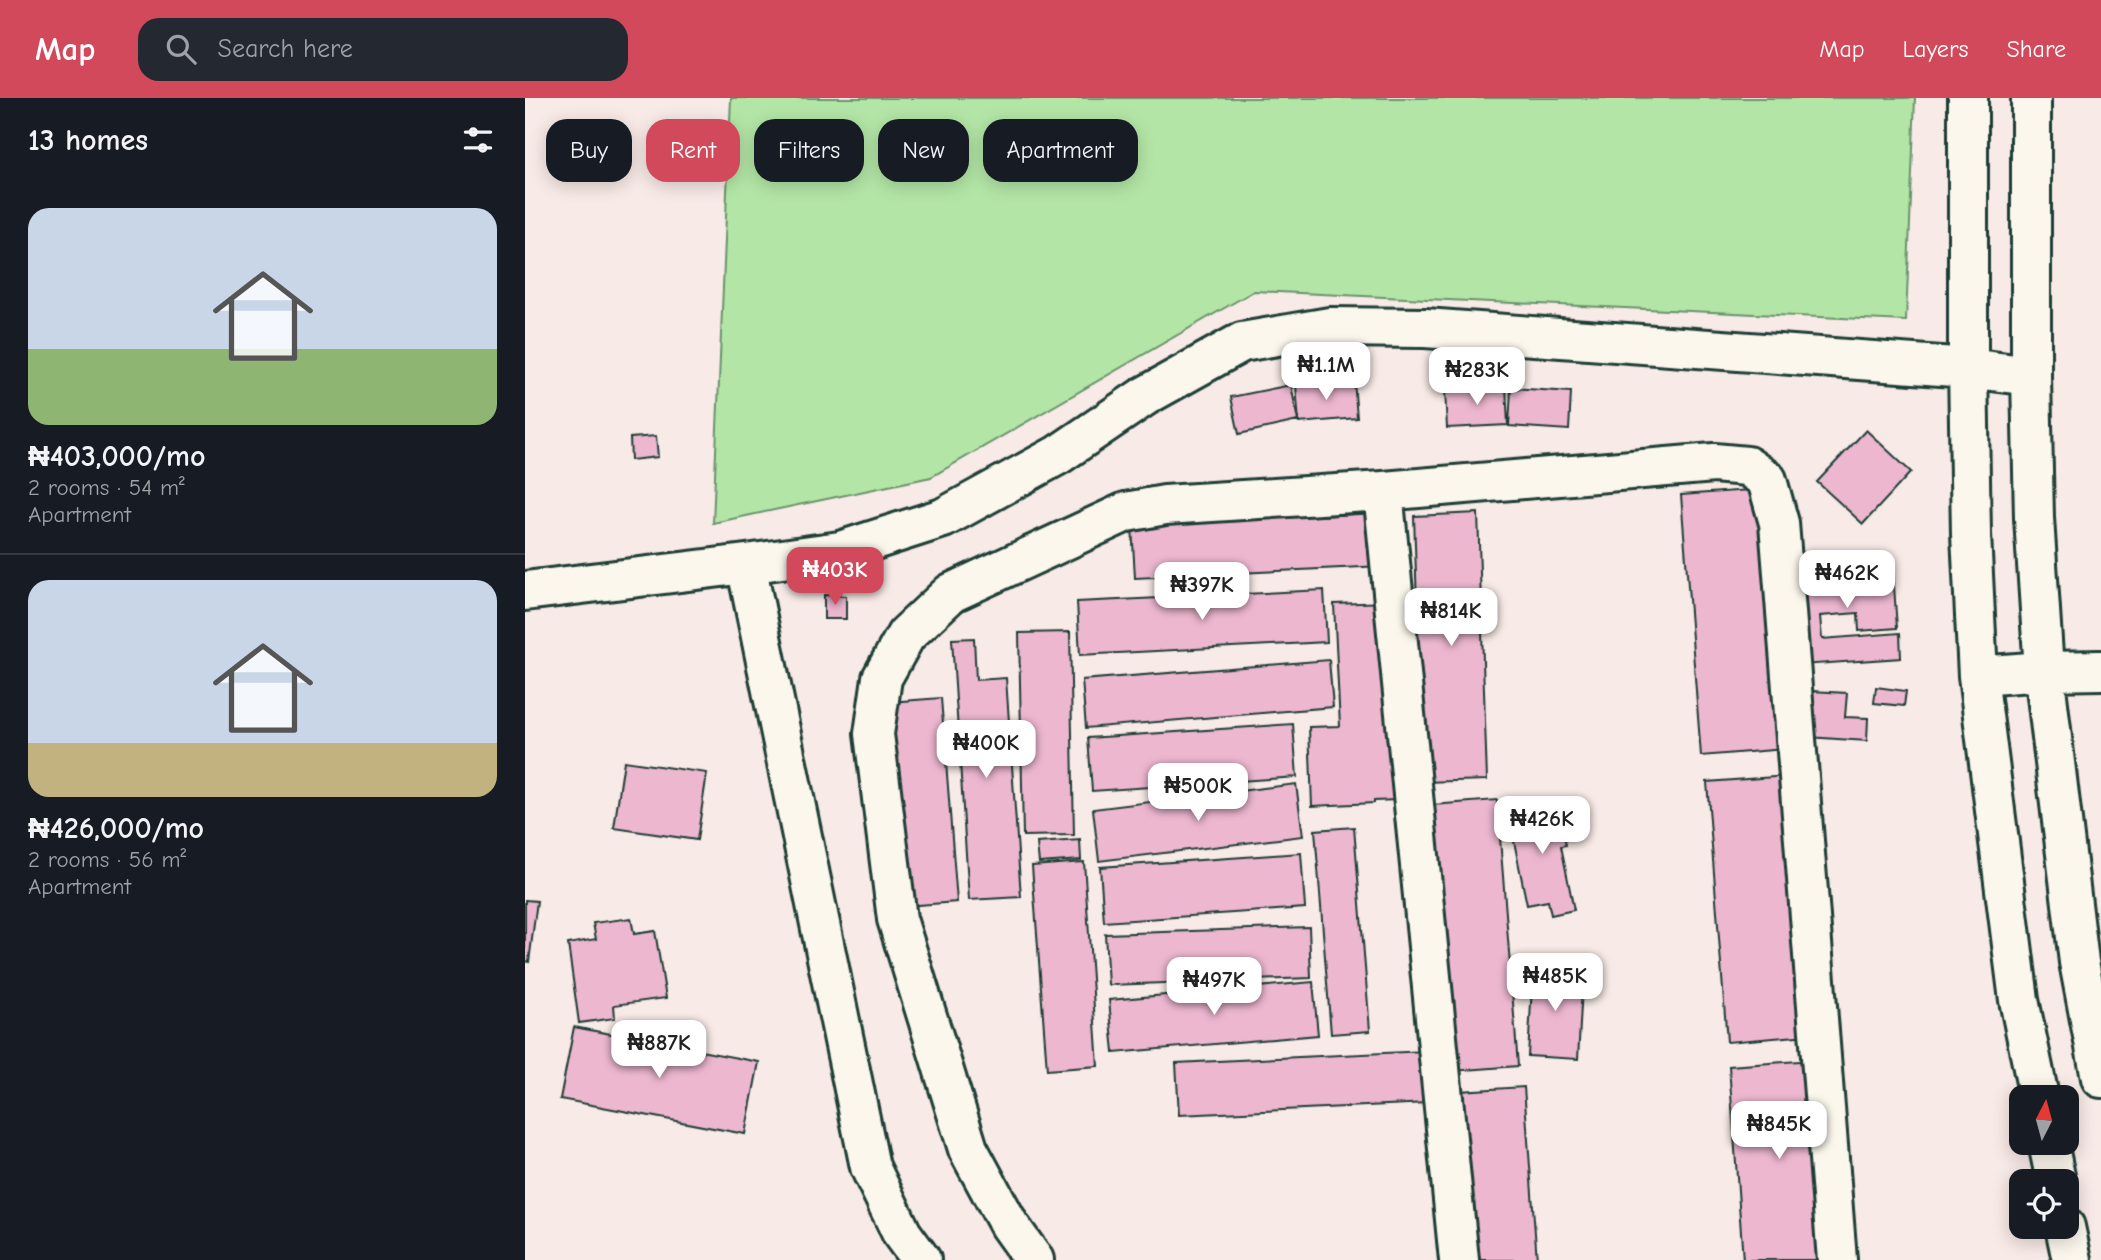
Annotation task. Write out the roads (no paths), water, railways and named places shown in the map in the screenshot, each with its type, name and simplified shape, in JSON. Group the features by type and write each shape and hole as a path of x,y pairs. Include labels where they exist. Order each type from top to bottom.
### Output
{"street":[{"path":"1968,98 1968,368 1971,534 1978,676 2019,1000 2037,1085"},
{"path":"2031,98 2033,518 2044,671 2079,962 2101,1078"},
{"path":"525,591 840,551 943,518 1058,455 1145,396 1242,342 1329,327 1439,329 1968,368 2031,376"},
{"path":"1034,1260 1009,1225 968,1149 897,919 874,734 881,678 906,635 951,593 1126,512 1165,505 1384,491 1714,463 1747,466 1767,480 1779,523 1837,1260"},
{"path":"1384,491 1458,1260"},
{"path":"746,564 870,1167 902,1234 921,1260"},
{"path":"1978,676 2101,670"},
{"path":"2068,1239 2072,1260"}]}
